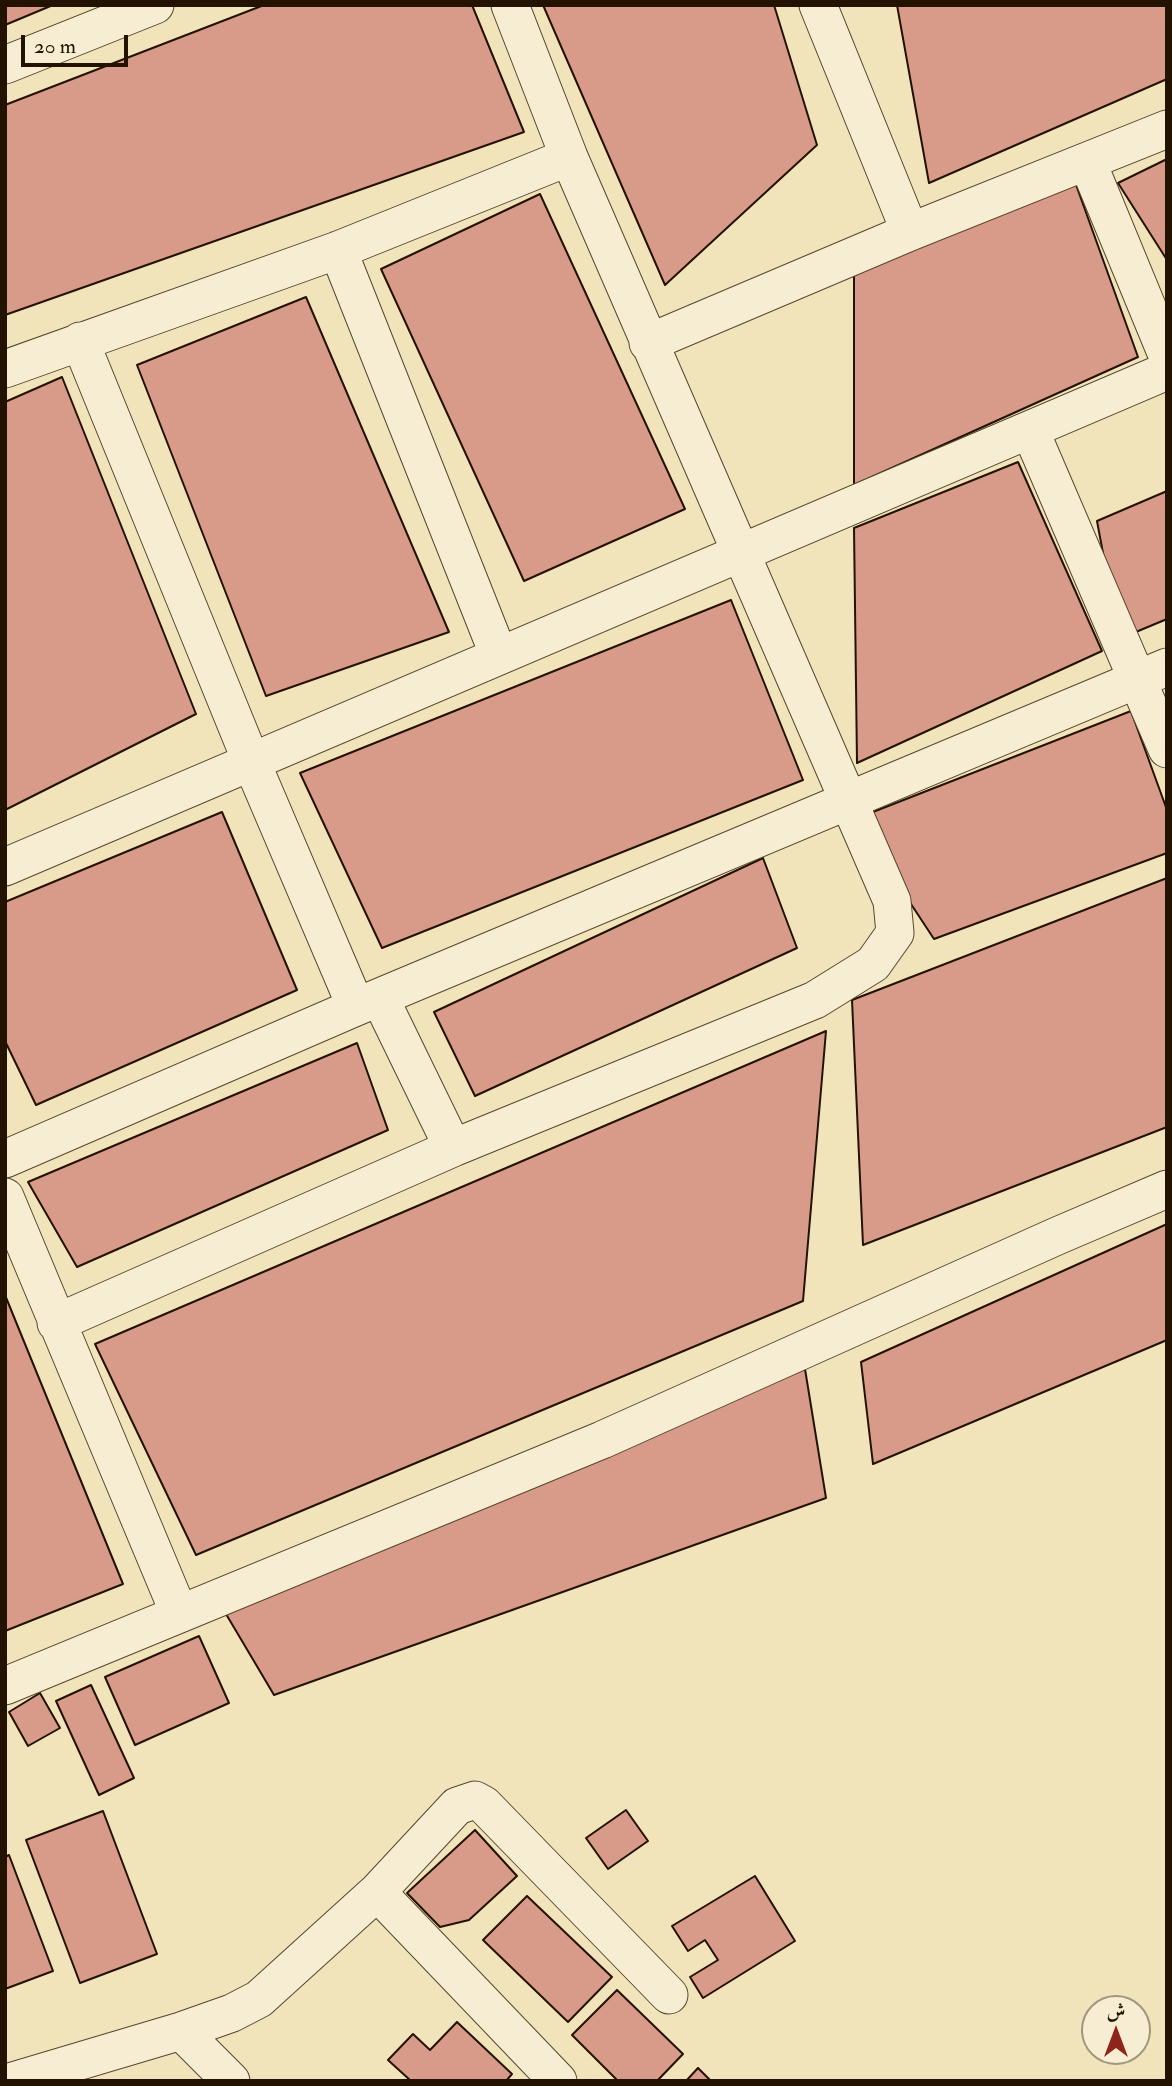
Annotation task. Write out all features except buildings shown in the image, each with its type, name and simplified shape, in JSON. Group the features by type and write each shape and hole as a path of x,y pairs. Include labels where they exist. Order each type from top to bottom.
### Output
{"street":[{"path":"5,65 155,5"},
{"path":"56,1323 453,1148 815,1000 873,964 895,933 892,901 648,343 569,157 510,5"},
{"path":"817,5 910,232"},
{"path":"648,343 910,232 1167,129"},
{"path":"5,369 338,250 569,157"},
{"path":"1087,160 1167,355"},
{"path":"338,250 499,656"},
{"path":"80,341 251,761 368,1003 453,1148"},
{"path":"5,867 1167,371"},
{"path":"1030,430 1152,674 1167,749"},
{"path":"5,1159 368,1003 1152,674"},
{"path":"5,1686 602,1440 1167,1189"},
{"path":"5,1196 179,1613"},
{"path":"13,2081 181,2031 232,2013 259,1999 377,1892 457,1806 475,1800 484,1804 669,1995"},
{"path":"377,1892 558,2081"},
{"path":"181,2031 231,2081"}]}
